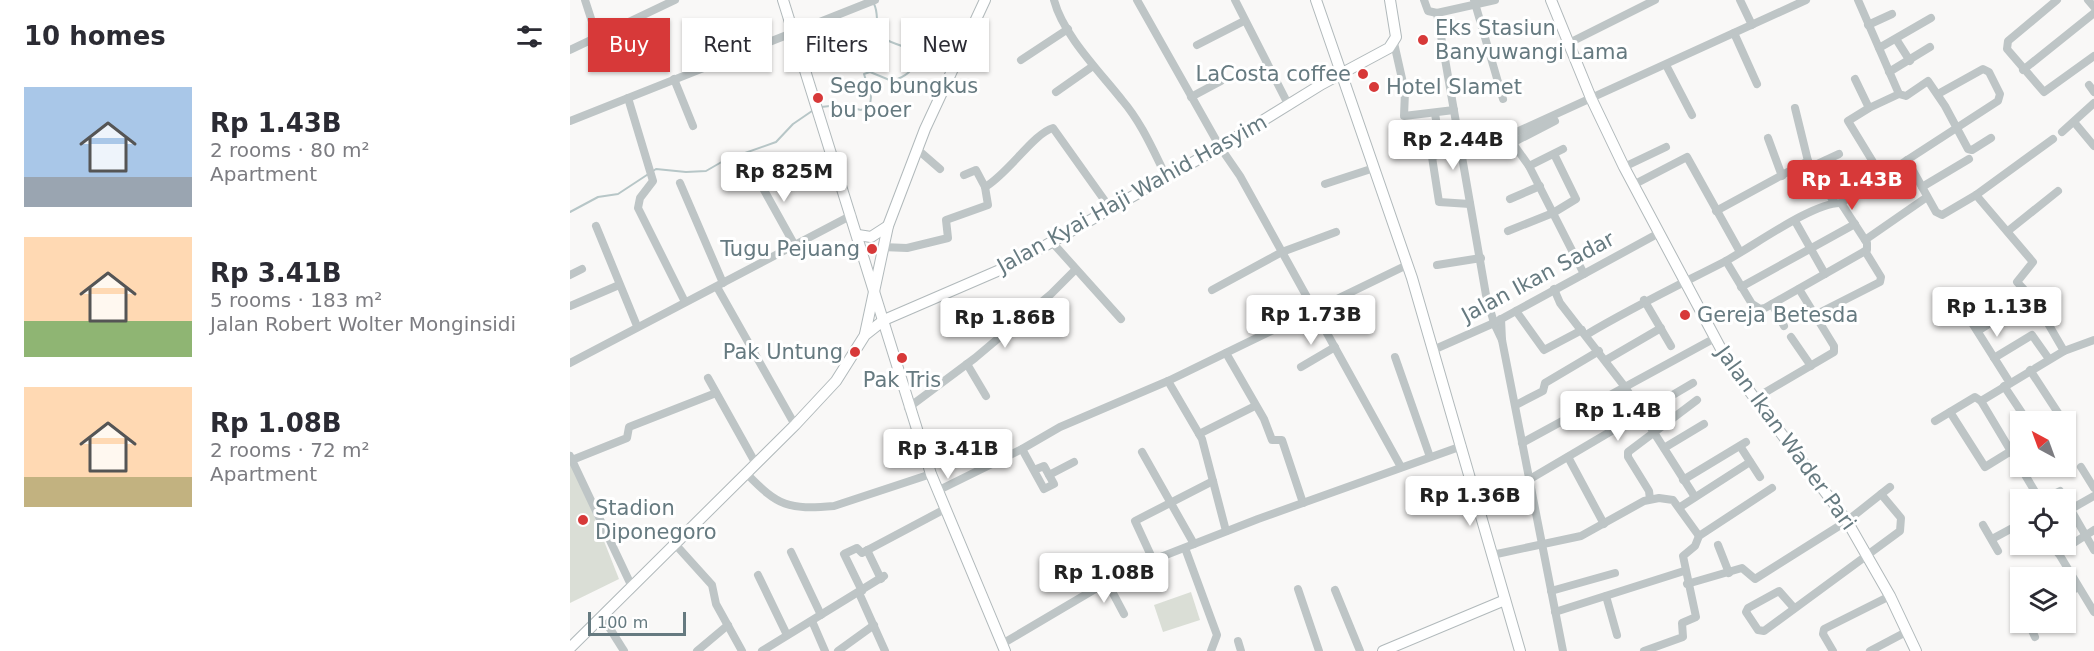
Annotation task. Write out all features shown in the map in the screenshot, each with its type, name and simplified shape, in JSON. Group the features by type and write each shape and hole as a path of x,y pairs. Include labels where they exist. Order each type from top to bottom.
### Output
{"main road":[{"path":"783,0 789,18"},
{"path":"570,648 747,474 836,381 865,335 888,226 917,149 985,0"},
{"path":"1316,0 1407,265 1462,446 1520,651"},
{"path":"1390,0 1396,33 1394,44"},
{"name":"Jalan Ikan Wader Pari","path":"1551,0 1591,98 1624,167 1715,338 1754,399 1847,521 1890,596 1916,651"},
{"name":"Jalan Kyai Haji Wahid Hasyim","path":"865,335 884,320 1009,266 1220,147 1394,44"},
{"path":"806,72 884,320 908,408 937,491 1003,647"},
{"path":"858,235 871,237 888,226"},
{"path":"1383,651 1506,600"}],"street":[{"path":"585,0 591,18"},
{"path":"637,18 675,0"},
{"path":"1054,0 1068,29 1135,118 1166,176"},
{"path":"1137,0 1220,147 1240,176 1401,467"},
{"path":"1235,0 1288,106"},
{"path":"1424,0 1428,11 1437,13 1495,0"},
{"path":"1569,43 1655,0"},
{"path":"1740,0 1752,25"},
{"path":"1470,204 1439,202 1432,158 1442,153 1491,142 1806,0"},
{"path":"1858,0 1899,94"},
{"path":"2057,0 2005,45 2023,70 2044,92 2094,56"},
{"path":"2088,0 2094,7"},
{"path":"830,18 872,2"},
{"path":"1475,3 1503,99"},
{"path":"1437,13 1463,149 1470,204 1516,405 1563,651"},
{"path":"2023,70 2094,13"},
{"path":"1868,25 1892,14"},
{"path":"1879,48 1931,18"},
{"path":"1197,45 1244,21"},
{"path":"1021,60 1068,29"},
{"path":"1734,33 1757,84"},
{"path":"570,121 784,36"},
{"path":"1896,39 1910,61"},
{"path":"570,50 588,41"},
{"path":"1394,44 1405,92 1403,115 1407,117 1454,110"},
{"path":"1889,72 1930,47"},
{"path":"1666,64 1692,115"},
{"path":"1056,92 1094,66"},
{"path":"1516,311 1544,350 1584,333 1644,300 1726,261 1795,221 1838,203 2000,99 1989,72 1981,70 1938,94"},
{"path":"674,79 693,126"},
{"path":"1855,80 1869,108"},
{"path":"1191,97 1221,81"},
{"path":"1881,175 1847,120 1899,94 1906,96 1928,81 1970,150 1991,138"},
{"path":"628,98 651,176 640,198 638,208 686,302"},
{"path":"2062,132 2094,103"},
{"path":"1726,261 1754,306 1761,309 1869,247 1856,224 1809,164 1794,108"},
{"path":"1435,114 1442,153"},
{"path":"1555,121 1514,142 1529,165 1584,274"},
{"path":"2074,122 2094,146"},
{"path":"985,187 1006,172 1044,131 1053,128 1110,208"},
{"path":"1768,138 1782,176"},
{"path":"1907,160 1940,215 1976,195 2053,139"},
{"path":"1624,167 1666,147"},
{"path":"917,149 940,169"},
{"path":"1529,165 1563,149"},
{"path":"1508,231 1553,213 1576,199 1554,154"},
{"path":"1716,212 1782,176 1839,154"},
{"path":"1634,186 1687,157 1740,252"},
{"path":"1922,187 1970,159"},
{"path":"1325,184 1374,168"},
{"path":"882,247 907,248 948,237 946,220 988,206 985,187 976,170 964,175"},
{"path":"754,172 794,244"},
{"path":"680,183 720,285 795,425"},
{"path":"1510,200 1540,186"},
{"path":"2008,231 2058,191"},
{"path":"1976,195 2033,262 2017,282 2035,301 2064,351"},
{"path":"1865,240 1927,196"},
{"path":"570,363 852,215"},
{"path":"1795,221 1825,274"},
{"path":"1741,287 1856,224"},
{"path":"596,226 637,326"},
{"path":"1212,290 1282,252 1336,232"},
{"name":"Jalan Ikan Sadar","path":"1433,350 1497,321 1659,233"},
{"path":"1051,241 1121,319"},
{"path":"1815,315 1880,282 1881,277 1864,251"},
{"path":"1437,266 1481,258"},
{"path":"937,491 1022,449 1060,427 1168,381 1407,265"},
{"path":"570,275 582,270"},
{"path":"908,408 967,364 1051,294 1075,270"},
{"path":"570,306 619,285"},
{"path":"1554,289 1560,303 1625,387 1695,497"},
{"path":"1754,399 1833,354 1835,349 1799,289"},
{"path":"1644,300 1671,346"},
{"path":"1772,304 1784,326"},
{"path":"1962,307 1994,358 2022,411"},
{"path":"1978,331 2006,313"},
{"path":"1606,360 1661,328"},
{"path":"1994,358 2032,335 2049,359"},
{"path":"1791,337 1811,366"},
{"path":"1522,443 1715,338"},
{"path":"1981,401 2049,359 2094,340"},
{"path":"1301,367 1335,347"},
{"path":"1516,405 1543,391 1545,383 1599,351"},
{"path":"1226,353 1264,419 1272,440 1282,440 1302,503"},
{"path":"1395,357 1430,457"},
{"path":"967,364 986,396"},
{"path":"2030,370 2057,411"},
{"path":"708,378 756,464"},
{"path":"1168,381 1199,434 1214,481 1226,531"},
{"path":"1530,479 1693,384"},
{"path":"632,587 571,458 627,438 629,427 716,393"},
{"path":"1935,421 1974,397 1981,401 2010,449"},
{"path":"1650,499 1650,491 1627,454 1697,400"},
{"path":"1199,434 1255,406"},
{"path":"1950,412 1985,467 2010,452"},
{"path":"1664,448 1704,424"},
{"path":"1683,480 1743,444 1750,462 1760,477"},
{"path":"1003,647 1107,582 1152,560 1462,446"},
{"path":"1022,449 1044,489 1054,484 1044,466 1034,470"},
{"path":"1142,452 1194,544"},
{"path":"1568,457 1604,524"},
{"path":"1049,475 1074,462"},
{"path":"1680,507 1750,462"},
{"path":"2081,467 2094,488"},
{"path":"747,474 770,498 782,504 817,508 834,506 931,474"},
{"path":"1152,560 1135,521 1169,501 1214,481"},
{"path":"1688,584 1745,568 1755,579 1847,521 1890,487"},
{"path":"1644,651 1683,637 1682,623 1695,618 1684,571 1683,556 1695,546 1700,537 1772,488"},
{"path":"1794,608 1779,591 1748,608 1746,612 1761,632 1900,531 1901,518 1881,494"},
{"path":"2076,506 2094,496"},
{"path":"1492,555 1541,544 1562,542 1581,536 1650,499 1666,498 1680,507 1700,537"},
{"path":"885,651 844,555 857,548 861,553 945,509"},
{"path":"2076,518 2094,550"},
{"path":"1983,525 1998,551"},
{"path":"2076,541 2094,530"},
{"path":"1992,539 2010,532"},
{"path":"675,544 712,585 716,604 742,651"},
{"path":"1718,545 1729,573"},
{"path":"1185,548 1217,635 1211,651"},
{"path":"763,651 883,578 867,550"},
{"path":"791,552 821,615"},
{"path":"2059,555 2093,610"},
{"path":"1555,612 1684,571"},
{"path":"1551,591 1615,573"},
{"path":"758,575 787,635"},
{"path":"1107,582 1124,614"},
{"path":"1298,589 1320,651"},
{"path":"1335,590 1360,651"},
{"path":"1606,596 1617,635"},
{"path":"1833,651 1823,634 1824,629 1890,596"},
{"path":"602,616 624,651"},
{"path":"812,621 825,651"},
{"path":"697,651 728,625"},
{"path":"838,651 874,625"},
{"path":"1870,651 1906,632"},
{"path":"2034,633 2036,637"},
{"path":"1238,641 1241,651"}],"shaded area":[{"name":"Stadion Diponegoro","path":"572,460 619,579 570,603 570,461"},
{"path":"1191,592 1200,620 1163,632 1154,605"}],"waterway":[{"path":"821,107 839,105 861,110 870,105 871,97 864,74 870,72 892,81 905,75 914,66 917,57 913,52 883,38 880,34 874,4"},
{"path":"570,212 598,197 618,194 656,169 706,171 725,160 776,142 793,124 812,111"}],"place":[{"name":"Eks Stasiun Banyuwangi Lama","path":"1423,40"},
{"name":"LaCosta coffee","path":"1363,74"},
{"name":"Hotel Slamet","path":"1374,87"},
{"name":"Sego bungkus bu poer","path":"818,98"},
{"name":"Tugu Pejuang","path":"872,249"},
{"name":"Gereja Betesda","path":"1685,315"},
{"name":"Pak Untung","path":"855,352"},
{"name":"Pak Tris","path":"902,358"},
{"name":"Stadion Diponegoro","path":"583,520"}]}
